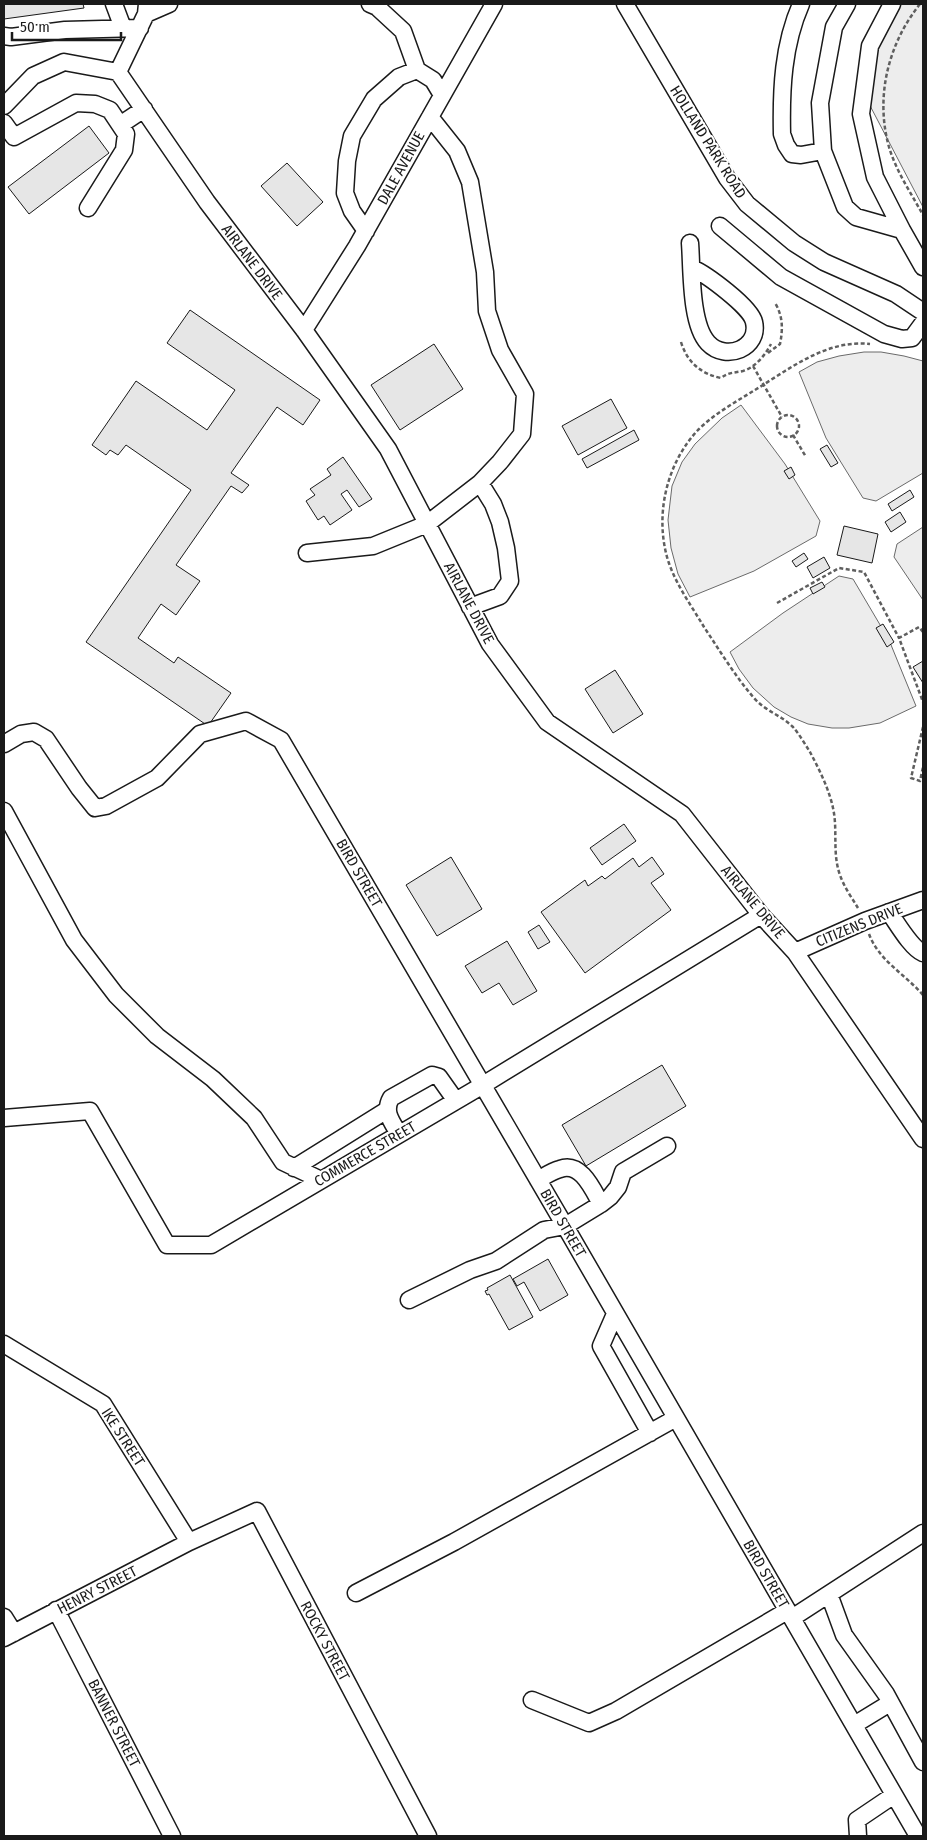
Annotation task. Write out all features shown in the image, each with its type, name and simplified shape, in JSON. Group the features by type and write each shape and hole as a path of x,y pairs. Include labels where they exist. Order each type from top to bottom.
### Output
{"street":[{"path":"114,4 123,28"},
{"path":"4,36 11,37 64,30 123,28 144,15 169,4"},
{"path":"370,4 377,7 402,31 417,70 433,80 442,95"},
{"name":"DALE AVENUE","path":"304,330 366,231 494,4"},
{"name":"HOLLAND PARK ROAD","path":"624,4 727,178 747,204 794,243 824,262 896,294 923,312"},
{"path":"801,4 794,21 784,65 782,134 792,154 801,155 823,152"},
{"path":"847,4 834,27 820,103 823,152 845,207 856,217 902,230"},
{"path":"892,4 870,46 861,114 875,177 923,267"},
{"path":"4,106 33,76 64,62 118,72 144,15"},
{"path":"366,231 352,211 344,193 352,136 374,99 399,77 417,70"},
{"name":"AIRLANE DRIVE","path":"118,72 208,202 304,330 388,449 490,644 547,722 682,814 761,915 795,952 923,1139"},
{"path":"4,123 14,137 76,103 95,104 110,110 126,134 124,150 88,208"},
{"path":"120,125 144,108"},
{"path":"308,553 373,546 427,524 480,483 500,462 522,434 525,394 500,350 486,311 485,272 470,182 458,151 430,117"},
{"path":"720,226 781,277 884,334 902,339 912,338 923,323"},
{"path":"690,243 691,292 700,327 708,343 723,352 737,352 754,335 754,322 748,310 704,273 692,268"},
{"path":"470,607 500,596 510,581 506,548 500,522 494,504 480,483"},
{"name":"BIRD STREET","path":"4,744 21,734 34,732 46,739 78,788 94,808 106,806 157,778 200,734 246,721 281,740 918,1836"},
{"path":"4,811 74,940 116,995 157,1036 213,1079 254,1118 284,1162 321,1180"},
{"name":"CITIZENS DRIVE","path":"795,952 889,912 923,900"},
{"path":"889,912 906,936 923,953"},
{"name":"COMMERCE STREET","path":"4,1118 90,1111 167,1245 211,1245 483,1085 761,915"},
{"path":"399,1134 388,1115 387,1105 391,1098 432,1075 439,1077 456,1101"},
{"path":"294,1168 387,1110"},
{"path":"408,1300 470,1270 496,1261 544,1230 565,1226 610,1197 618,1187 623,1172 667,1146"},
{"path":"538,1180 562,1168 571,1169 584,1174 601,1204"},
{"path":"615,1314 601,1346 650,1433"},
{"name":"IKE STREET","path":"4,1344 103,1404 190,1542"},
{"path":"356,1593 454,1542 676,1418"},
{"name":"ROCKY STREET","path":"190,1542 257,1511 428,1836"},
{"path":"532,1700 589,1723 616,1711 789,1614 829,1594 923,1533"},
{"name":"HENRY STREET","path":"9,1635 190,1542"},
{"path":"829,1594 844,1635 890,1703 923,1762"},
{"name":"BANNER STREET","path":"56,1610 172,1836"},
{"path":"4,1617 9,1635"},
{"path":"854,1725 890,1703"},
{"path":"858,1836 857,1820 894,1795"}],"path":[{"path":"920,4 901,31 891,55 885,78 883,108 889,146 895,164 923,215"},
{"path":"681,342 684,351 694,365 714,377 721,378 728,373 745,370 753,366 780,344 782,332 779,310 774,303"},
{"path":"765,355 771,344"},
{"path":"876,345 844,345 822,351 800,362 723,410 698,430 683,450 671,472 664,502 662,528 667,557 678,585 736,678 760,706 792,726 809,751 823,778 833,808 834,849 840,875 865,922 873,944 890,965 923,995"},
{"path":"753,366 782,416"},
{"path":"790,415 796,419 799,425 793,435 784,436 778,431 777,424 782,416 790,415"},
{"path":"793,435 806,458"},
{"path":"778,603 839,568 864,572 899,638 923,702"},
{"path":"899,638 919,627 923,632"},
{"path":"923,727 911,778 920,781 923,767"}],"shaded area":[{"path":"896,4 923,4 923,207 866,98 872,63"},
{"path":"864,352 881,352 923,361 923,473 876,501 863,498 826,438 799,372 817,362"},
{"path":"741,405 785,464 820,521 816,536 754,571 690,597 678,574 671,548 668,520 672,486 682,462 695,444 722,418"},
{"path":"923,527 923,600 894,557 897,544"},
{"path":"839,576 853,579 889,640 916,706 880,723 849,728 832,728 808,724 791,717 774,707 753,688 739,669 730,652 783,613"}],"building":[{"path":"4,4 83,4 84,8 4,19"},
{"path":"89,126 109,153 29,214 8,187"},
{"path":"287,163 323,202 297,226 261,186"},
{"path":"190,310 320,400 303,425 277,407 231,473 249,485 242,493 231,486 176,565 200,581 176,615 161,604 138,638 174,663 178,657 231,693 208,726 86,642 191,490 126,445 118,455 110,450 106,455 92,445 136,381 207,430 235,390 167,343"},
{"path":"434,344 463,389 400,430 371,385"},
{"path":"611,399 627,428 578,455 562,426"},
{"path":"634,430 639,440 587,468 582,459"},
{"path":"827,445 838,463 831,467 820,449"},
{"path":"343,457 372,499 359,507 347,490 341,494 352,510 330,525 324,516 318,520 306,501 315,495 310,489 331,475 327,469"},
{"path":"791,467 795,475 789,479 784,471"},
{"path":"910,490 914,497 892,511 888,504"},
{"path":"900,512 906,522 891,532 885,522"},
{"path":"844,526 878,534 872,563 837,555"},
{"path":"804,553 808,559 796,567 792,561"},
{"path":"824,557 830,568 813,578 807,567"},
{"path":"822,582 825,587 813,594 810,588"},
{"path":"883,624 894,642 887,647 876,628"},
{"path":"923,661 923,683 913,667"},
{"path":"615,670 643,714 613,733 585,689"},
{"path":"624,824 636,841 602,865 590,848"},
{"path":"451,857 482,909 437,936 406,885"},
{"path":"652,857 664,874 651,883 671,910 585,973 541,912 585,880 588,886 602,876 605,879 633,858 639,867"},
{"path":"539,925 550,942 538,949 528,932"},
{"path":"507,941 537,991 513,1005 499,983 482,993 465,966"},
{"path":"662,1065 686,1106 586,1166 562,1125"},
{"path":"548,1259 568,1295 540,1311 524,1282 517,1286 513,1279"},
{"path":"510,1275 533,1317 509,1330 489,1294 487,1295 485,1291"}]}
